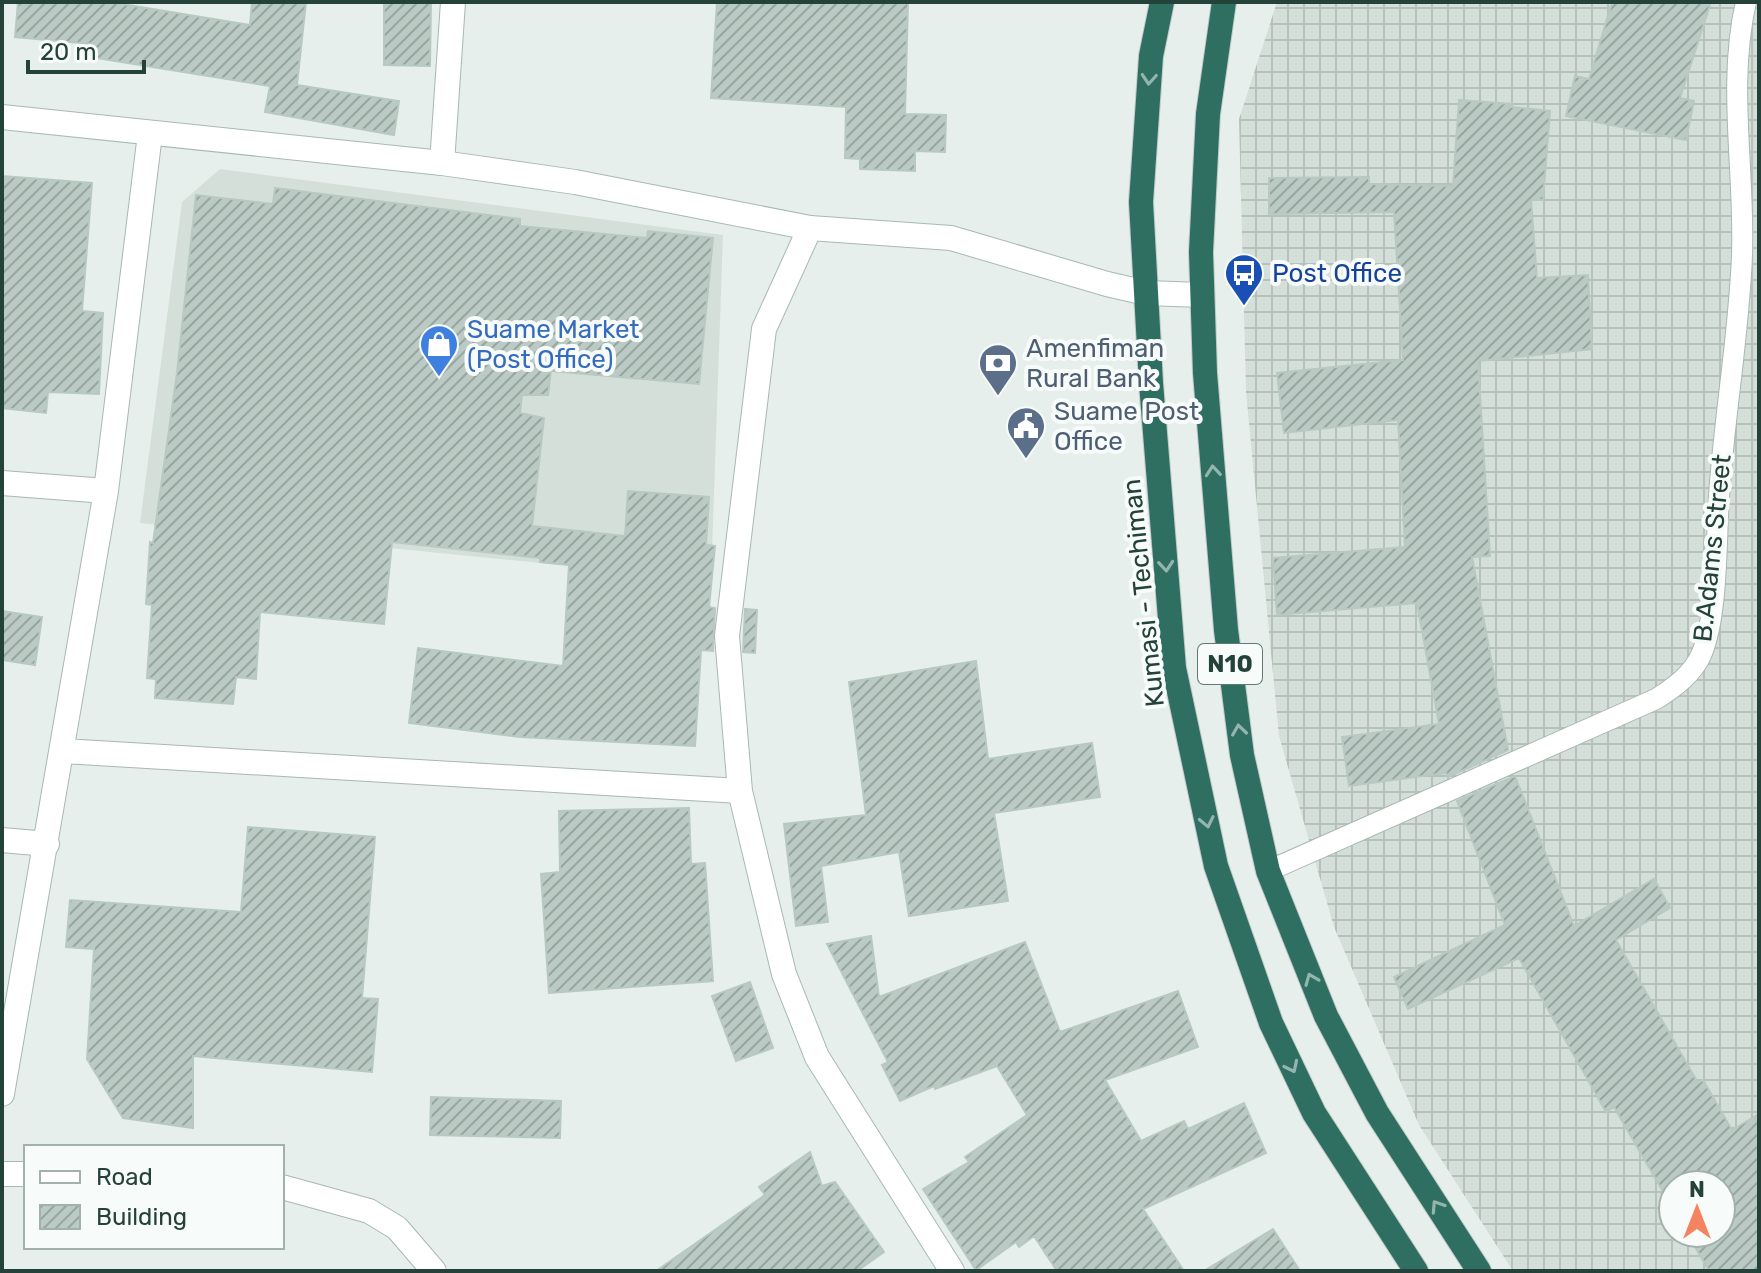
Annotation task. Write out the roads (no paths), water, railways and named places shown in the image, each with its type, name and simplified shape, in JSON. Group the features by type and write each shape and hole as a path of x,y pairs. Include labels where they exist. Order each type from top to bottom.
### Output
{"highway":[{"name":"Kumasi - Techiman","path":"1162,2 1151,56 1141,202 1174,668 1216,866 1271,1023 1314,1113 1416,1271"},
{"name":"N10","path":"1224,2 1208,114 1201,252 1202,295 1205,373 1226,630 1242,755 1268,871 1326,1016 1377,1113 1479,1271"}],"street":[{"path":"442,163 453,2"},
{"path":"2,117 442,163 575,182 810,228 951,238 1079,277 1146,293 1202,295"},
{"path":"2,1094 106,491 150,134"},
{"path":"810,228 764,329 762,344 727,636 740,791 784,974 817,1057 952,1271"},
{"path":"2,483 106,491"},
{"path":"63,751 740,791"},
{"path":"2,840 47,844"},
{"path":"2,1174 24,1174"},
{"path":"284,1188 369,1211 397,1228 434,1271"}],"lane":[{"name":"B.Adams Street","path":"1268,871 1656,699 1682,682 1702,653 1713,595 1721,468 1742,259 1737,82 1739,30 1746,2"}],"place":[{"name":"Post Office","path":"1244,307"},
{"name":"Suame Market (Post Office)","path":"439,378"},
{"name":"Amenfiman Rural Bank","path":"998,397"},
{"name":"Suame Post Office","path":"1026,460"}]}
